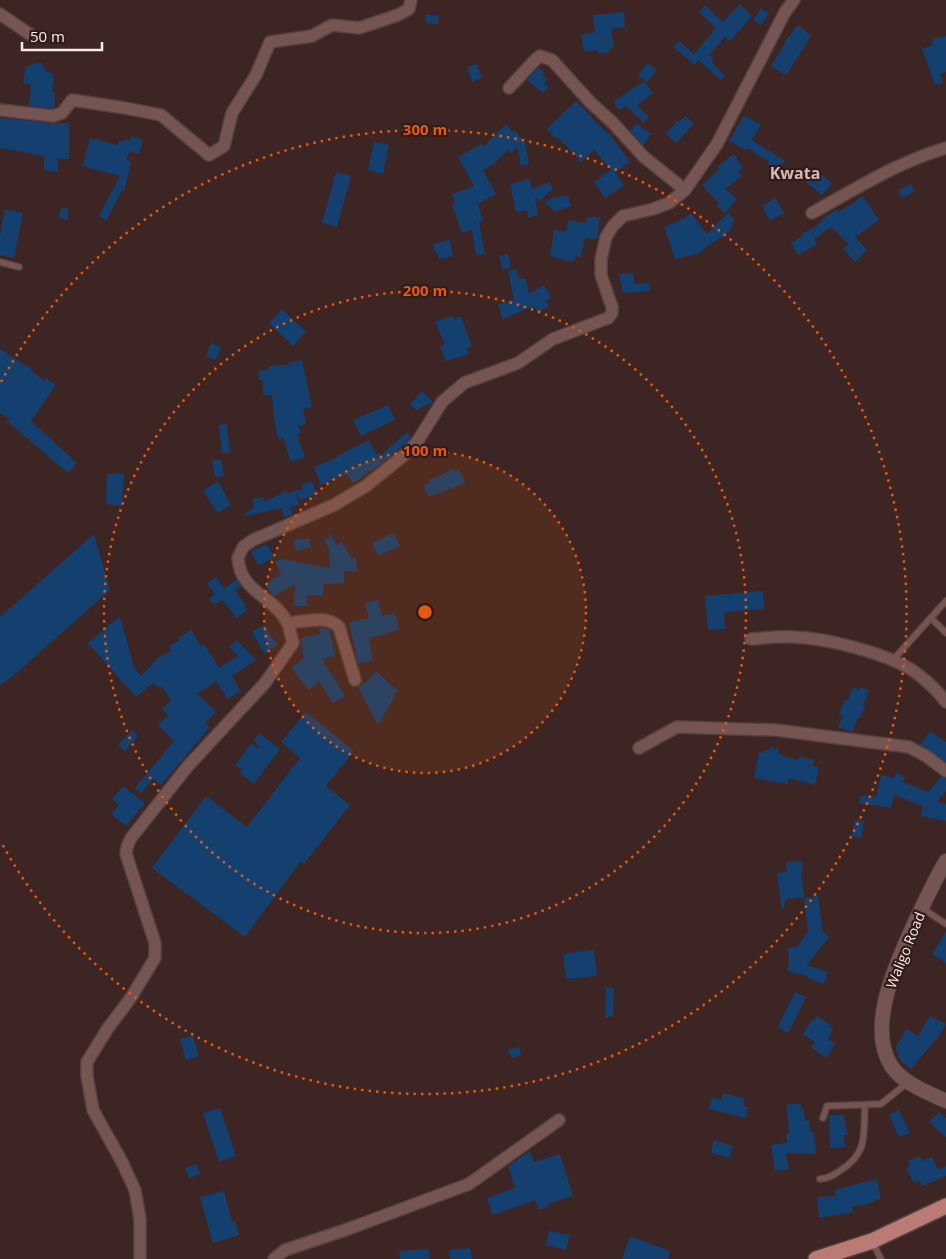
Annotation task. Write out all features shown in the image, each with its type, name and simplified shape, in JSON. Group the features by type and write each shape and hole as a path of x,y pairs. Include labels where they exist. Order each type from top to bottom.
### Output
{"main road":[{"path":"816,1259 872,1241 946,1206"}],"street":[{"path":"0,110 53,116 62,113 72,100 81,100 134,110 161,116 209,155 224,146 232,113 256,75 270,42 312,36 332,25 359,28 398,15 409,9 411,0"},
{"path":"140,1259 140,1218 135,1190 122,1162 93,1110 87,1076 87,1062 91,1053 130,999 155,958 155,943 126,854 131,838 188,766 265,683 293,643 288,623 275,607 242,577 238,558 243,547 253,540 334,505 366,486 417,442 442,402 464,384 518,363 553,339 608,318 612,313 612,307 601,274 601,259 606,237 623,216 669,203 685,190 717,144 785,12 794,0"},
{"path":"0,14 31,35"},
{"path":"509,88 540,56 545,56 552,60 644,157 685,190"},
{"path":"812,213 886,172 946,148"},
{"path":"288,623 326,619 334,622 339,627 355,680"},
{"path":"751,640 793,636 828,640 892,661 912,670 926,681 946,702"},
{"path":"639,748 677,727 776,730 909,747 946,770"},
{"name":"Waligo Road","path":"946,861 936,876 897,962 885,999 882,1026 884,1051 900,1076 946,1101"},
{"path":"274,1259 286,1250 469,1184 559,1120"}],"lane":[{"path":"0,262 19,267"},
{"path":"892,661 946,601"},
{"path":"931,618 946,632"},
{"path":"922,908 946,924"},
{"path":"823,1118 827,1106 880,1104 909,1082"},
{"path":"820,1179 829,1178 848,1166 859,1154 863,1146 865,1105"},
{"path":"872,1241 881,1259"}],"building":[{"path":"740,4 752,16 730,41 725,37 709,55 714,59 712,62 725,76 721,80 698,60 695,65 673,47 679,41 694,54 716,28 699,12 705,5 723,22"},
{"path":"761,8 769,14 761,25 753,20"},
{"path":"624,12 625,27 611,29 614,48 609,49 609,52 598,54 598,50 584,52 581,35 595,32 593,15"},
{"path":"426,14 439,16 438,24 426,23"},
{"path":"798,25 811,36 786,75 771,66 784,43"},
{"path":"946,36 946,72 940,74 943,83 935,85 922,49 933,45 932,39"},
{"path":"42,63 46,71 52,73 54,79 52,92 55,93 54,108 29,106 31,85 23,83 26,66"},
{"path":"647,63 657,70 647,82 638,75"},
{"path":"477,64 482,78 472,82 467,67"},
{"path":"539,67 544,72 542,74 548,79 544,83 549,88 543,93 527,80"},
{"path":"644,81 653,93 637,105 649,117 644,123 626,106 618,110 614,101"},
{"path":"576,101 609,133 630,162 615,172 624,185 605,198 594,182 611,170 594,150 581,162 558,137 556,139 547,129"},
{"path":"744,115 761,125 752,140 785,161 777,171 767,164 769,162 747,148 746,150 729,141"},
{"path":"686,116 694,124 676,143 666,134 677,121"},
{"path":"0,118 69,123 69,159 58,159 58,172 44,170 44,156 0,148"},
{"path":"636,123 651,134 643,145 630,131"},
{"path":"506,124 525,142 529,164 521,166 517,147 511,153 508,150 494,164 483,170 496,194 478,204 483,221 479,222 485,254 476,255 472,230 462,233 452,204 455,203 452,194 474,186 458,157 481,144 483,147"},
{"path":"132,136 143,140 139,154 129,151 126,162 127,160 131,162 124,191 122,190 106,221 99,216 120,176 83,166 90,138 118,145 119,141 123,142 124,139 130,141"},
{"path":"374,142 389,145 383,174 368,170"},
{"path":"734,154 743,168 738,171 742,176 725,189 737,199 725,213 717,206 719,204 702,185 719,169 717,167"},
{"path":"815,169 832,183 822,195 806,182"},
{"path":"336,172 351,176 337,227 322,223"},
{"path":"530,179 532,189 550,182 553,189 540,201 535,198 538,215 528,218 527,210 516,212 510,184"},
{"path":"911,184 915,191 902,198 898,190"},
{"path":"568,195 571,206 556,211 544,203 552,198"},
{"path":"863,196 879,220 855,237 867,250 855,262 843,249 849,244 831,227 814,239 817,244 798,255 791,243 821,223 820,221 837,209 839,212"},
{"path":"775,198 784,213 770,221 762,206"},
{"path":"61,208 68,209 68,220 59,218"},
{"path":"5,209 23,213 14,258 0,255 0,236"},
{"path":"691,213 707,234 728,213 735,220 731,224 733,226 722,238 697,254 675,259 664,227 683,219"},
{"path":"587,217 600,217 597,239 585,238 581,257 576,256 574,262 550,256 554,230 566,232 568,220 587,223"},
{"path":"450,240 453,256 439,259 433,244"},
{"path":"508,254 511,268 503,270 499,256"},
{"path":"516,269 519,279 525,278 529,294 544,285 551,298 546,301 549,306 538,313 534,306 503,319 498,305 514,299 508,271"},
{"path":"633,273 635,284 649,283 650,291 623,293 619,274"},
{"path":"282,309 306,332 293,346 269,323"},
{"path":"452,315 454,319 461,316 472,346 467,348 469,354 446,361 440,346 445,344 435,322"},
{"path":"211,343 221,347 216,360 206,357"},
{"path":"0,349 27,366 44,381 46,378 56,385 31,421 77,463 68,473 8,422 10,419 0,413"},
{"path":"302,360 312,407 303,409 306,424 298,426 301,433 297,434 305,457 291,462 283,438 279,440 275,426 272,395 263,395 263,380 259,380 259,371 276,365 289,365 288,363"},
{"path":"422,391 433,402 416,410 410,404"},
{"path":"388,405 395,420 361,436 353,420"},
{"path":"227,424 230,453 222,453 219,425"},
{"path":"407,432 411,437 398,450 353,483 347,474 321,485 314,467 338,457 369,440 376,454 379,452 381,455"},
{"path":"221,459 224,476 215,477 212,460"},
{"path":"454,469 454,471 459,469 465,483 429,497 423,485 430,482 429,480"},
{"path":"124,473 122,506 106,504 107,474"},
{"path":"218,481 231,505 218,513 203,491"},
{"path":"312,481 317,494 301,500 296,492 299,505 290,507 293,514 284,517 282,508 244,516 244,514 254,508 252,499 264,497 265,502 286,491 287,493 303,489 301,485"},
{"path":"329,532 337,545 342,542 351,558 356,558 357,571 344,571 344,583 324,584 323,596 307,595 307,606 294,606 295,584 274,596 265,584 281,574 275,562 281,559 330,568 329,549 324,540 329,538"},
{"path":"394,533 400,546 378,556 372,543"},
{"path":"94,534 110,590 12,677 0,685 0,617"},
{"path":"301,538 302,540 309,538 311,547 296,551 293,540"},
{"path":"267,544 274,558 258,565 251,551"},
{"path":"216,577 224,589 236,580 241,586 235,591 246,605 244,606 247,610 237,618 223,601 221,600 214,605 209,599 215,594 207,583"},
{"path":"763,591 764,609 724,612 725,629 708,630 705,596"},
{"path":"378,600 382,616 395,613 399,630 369,638 373,661 358,663 349,622 369,618 365,603"},
{"path":"120,616 134,667 141,676 158,658 171,651 169,646 180,640 178,638 191,630 201,646 204,644 219,668 238,656 229,647 237,640 256,660 232,676 241,691 228,699 216,681 197,694 215,710 215,713 205,723 210,727 161,785 153,779 141,793 135,788 174,741 158,725 168,715 162,709 171,700 161,686 159,688 153,683 136,697 88,643"},
{"path":"264,625 278,644 265,654 252,632"},
{"path":"319,627 329,629 335,656 322,659 345,696 333,703 319,681 309,690 291,668 304,658 300,638 320,634"},
{"path":"376,671 398,691 393,695 395,696 378,725 358,687"},
{"path":"853,687 859,690 860,687 869,690 860,718 858,718 852,732 838,727 843,716 839,715 845,699 848,700"},
{"path":"306,712 354,751 326,786 350,805 304,864 301,861 245,937 152,868 206,796 247,827 300,758 281,742"},
{"path":"132,730 138,736 125,751 118,745"},
{"path":"930,731 946,742 946,762 920,745"},
{"path":"259,733 280,749 254,784 240,773 242,770 235,766 251,743 259,748 254,740"},
{"path":"770,747 779,749 778,753 782,754 782,756 798,760 799,756 814,760 813,766 819,767 815,785 789,778 788,784 754,778 759,752 763,753 765,750 770,750"},
{"path":"896,773 905,777 903,782 929,792 941,776 946,778 946,791 937,802 946,804 946,821 921,816 923,806 894,795 891,808 859,803 861,795 876,797 881,775 894,778"},
{"path":"123,786 145,803 126,826 111,814 119,805 112,799"},
{"path":"855,819 864,821 861,838 852,836"},
{"path":"802,861 803,871 801,871 804,897 786,899 782,912 777,873 787,872 786,862"},
{"path":"818,896 823,932 829,937 807,965 828,972 824,984 807,978 808,976 787,971 789,962 788,948 797,947 808,932 804,898"},
{"path":"946,932 946,963 932,954"},
{"path":"594,950 597,976 566,979 563,954"},
{"path":"606,987 614,988 613,1016 605,1018"},
{"path":"795,992 806,997 788,1033 778,1027"},
{"path":"817,1016 831,1025 830,1027 833,1029 828,1039 835,1044 826,1058 811,1047 815,1042 803,1034 811,1021 813,1022"},
{"path":"930,1016 946,1024 937,1040 911,1069 900,1060 896,1047 906,1029 918,1036"},
{"path":"193,1035 199,1056 186,1060 180,1039"},
{"path":"519,1047 521,1055 511,1058 508,1050"},
{"path":"723,1093 745,1099 743,1106 748,1107 746,1118 709,1109 712,1097 721,1100"},
{"path":"787,1104 801,1104 801,1109 804,1109 805,1121 809,1120 811,1132 814,1132 816,1154 786,1153 789,1169 775,1171 771,1145 787,1143 786,1134 789,1134"},
{"path":"220,1108 236,1156 219,1162 203,1113"},
{"path":"899,1110 910,1133 899,1137 889,1115"},
{"path":"939,1112 946,1118 946,1137 929,1122"},
{"path":"829,1115 844,1115 847,1135 844,1135 845,1147 830,1148"},
{"path":"714,1140 733,1146 730,1158 711,1153"},
{"path":"530,1151 534,1162 560,1154 573,1196 548,1204 549,1206 539,1210 535,1200 493,1215 487,1198 515,1188 508,1166"},
{"path":"920,1156 922,1161 932,1157 938,1170 946,1166 946,1176 922,1186 919,1180 914,1183 906,1168 910,1166 908,1161"},
{"path":"197,1164 200,1174 189,1178 185,1168"},
{"path":"877,1179 881,1199 852,1207 853,1212 819,1218 817,1197 836,1196 834,1190"},
{"path":"224,1191 232,1222 235,1221 239,1235 213,1243 200,1197"},
{"path":"549,1231 570,1235 566,1250 546,1245"},
{"path":"630,1236 670,1251 668,1259 622,1259"},
{"path":"470,1248 472,1259 450,1259 449,1250"},
{"path":"428,1249 430,1259 400,1259 399,1251"}],"district":[{"name":"Kwata","path":"795,173"}]}
